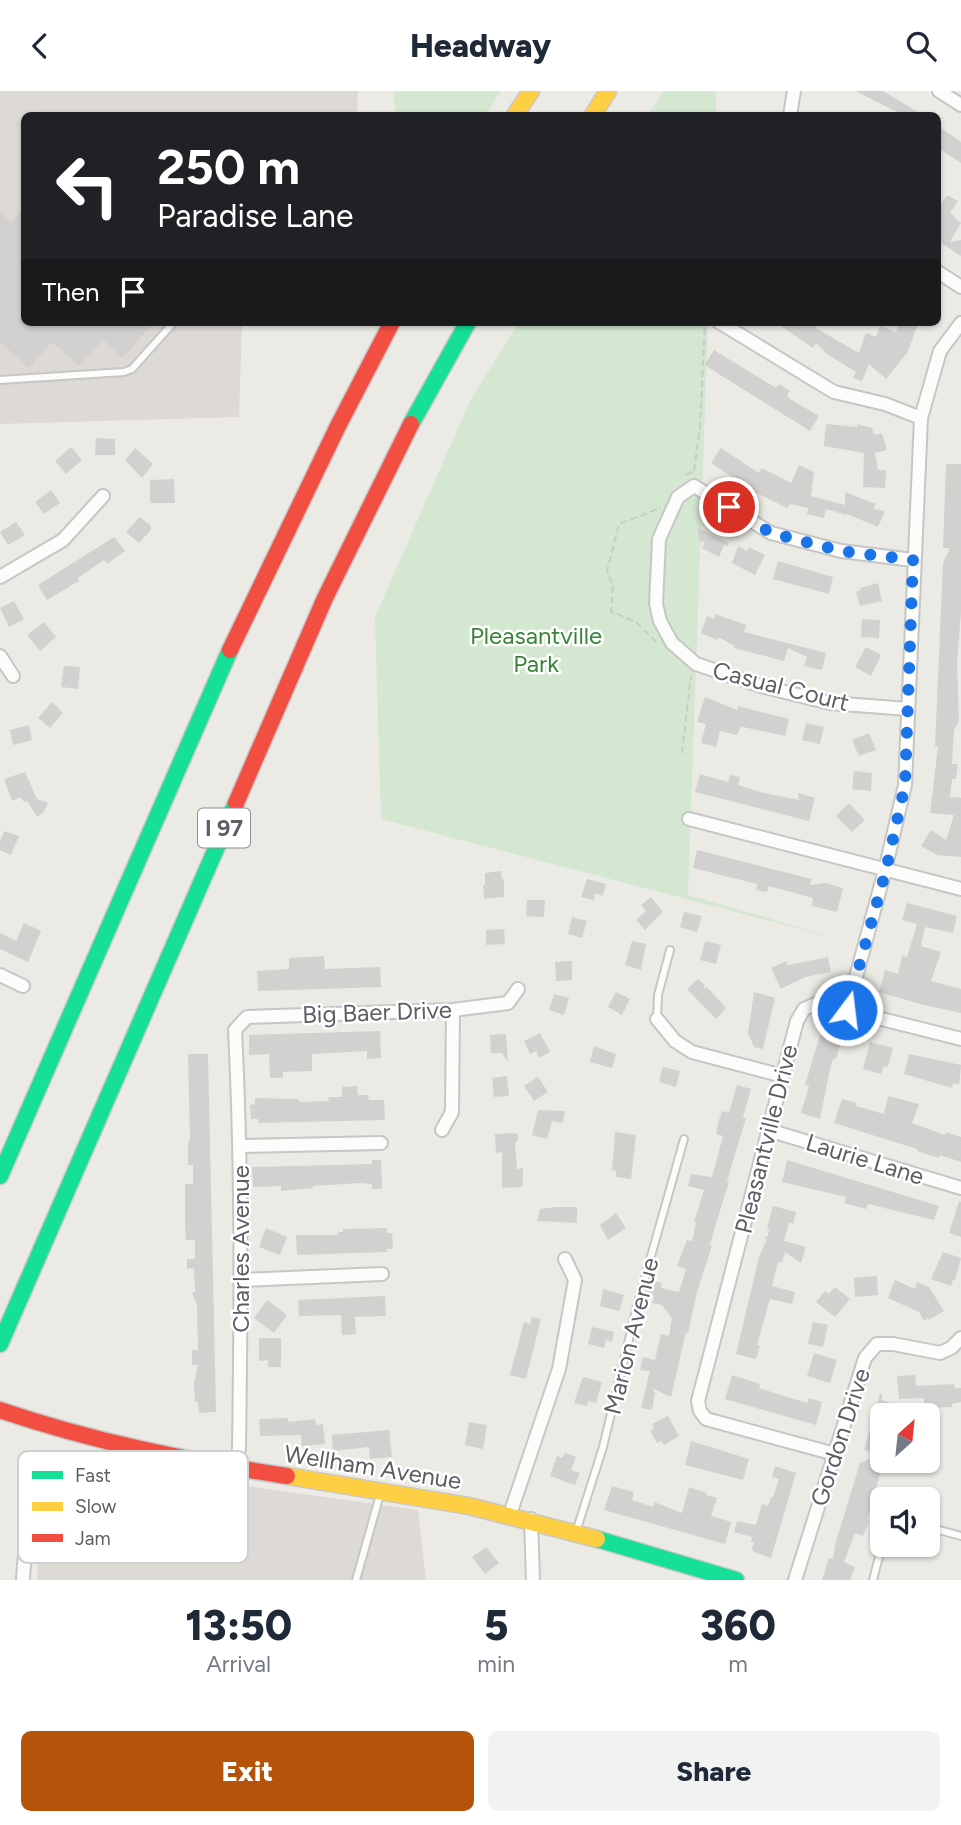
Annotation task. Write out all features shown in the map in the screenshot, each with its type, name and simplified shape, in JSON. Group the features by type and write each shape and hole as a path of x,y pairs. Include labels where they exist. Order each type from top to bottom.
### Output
{"main road":[{"path":"517,112 531,91"},
{"path":"595,112 608,91"},
{"name":"I 97","path":"0,1176 229,648 311,477 390,326"},
{"name":"I 97","path":"0,1344 320,610 392,462 466,326"},
{"name":"Wellham Avenue","path":"7,1412 124,1447 146,1451"},
{"name":"Wellham Avenue","path":"248,1469 510,1514 736,1580"}],"street":[{"path":"789,112 794,91"},
{"path":"941,274 961,287"},
{"path":"961,323 940,351 920,418 905,785 886,870 847,1010 961,1039"},
{"path":"726,326 834,392 885,404 920,418"},
{"path":"694,486 771,533 841,551 913,560"},
{"name":"Casual Court","path":"694,486 678,497 659,539 656,604 660,621 672,643 696,664 761,686 830,703 908,709"},
{"path":"0,577 63,540 103,496"},
{"path":"0,656 13,676"},
{"path":"690,819 961,888"},
{"path":"0,975 23,985"},
{"name":"Big Baer Drive","path":"234,1030 247,1017 453,1010 508,1003 518,989"},
{"name":"Pleasantville Drive","path":"835,1454 706,1419 700,1411 698,1401 797,1021 804,1009 818,1003 847,1010"},
{"path":"442,1130 452,1112 453,1010"},
{"path":"657,1019 675,1041 692,1052 783,1076"},
{"name":"Charles Avenue","path":"234,1030 240,1146 239,1451"},
{"name":"Laurie Lane","path":"768,1130 961,1188"},
{"path":"240,1146 381,1143"},
{"path":"510,1514 559,1369 575,1280 565,1259"},
{"path":"241,1280 382,1274"},
{"name":"Gordon Drive","path":"794,1580 865,1358 877,1344 893,1344 940,1353 951,1348 961,1338"},
{"path":"531,1519 533,1580"}],"lane":[{"path":"0,380 124,372 132,369 170,326"},
{"path":"657,1019 658,995 670,950"},
{"name":"Marion Avenue","path":"576,1533 603,1447 684,1139"},
{"path":"356,1580 381,1490"},
{"path":"940,1530 961,1536"},
{"path":"873,1580 879,1557"}],"path":[{"path":"694,486 705,326"}],"shaded area":[{"path":"0,91 358,91 357,112 21,112 21,326 242,326 239,417 0,424"},
{"path":"248,1486 418,1510 426,1580 37,1580 38,1563 248,1563"}],"green space":[{"path":"394,91 501,91 488,112 395,112"},
{"path":"664,91 716,91 716,112 650,112"},
{"name":"Pleasantville Park","path":"517,326 708,326 688,895 847,941 381,819 375,617 471,399"}],"building":[{"path":"855,91 883,91 918,112 897,112"},
{"path":"941,128 961,142 961,163 941,150"},
{"path":"947,195 958,201 950,213 961,223 950,242 961,240 961,256 941,243 941,204"},
{"path":"21,211 21,326 151,326 122,358 103,340 79,366 52,342 29,368 0,342 0,212 11,222"},
{"path":"781,326 817,326 816,328 859,353 866,333 876,337 880,326 896,332 898,326 917,326 907,353 886,379 869,364 862,381 853,378 856,372 827,354 816,343 813,348"},
{"path":"714,350 776,388 779,384 790,391 787,395 790,399 819,416 810,431 709,368 705,364"},
{"path":"826,424 857,427 857,424 872,428 874,435 882,433 887,450 875,453 878,470 886,470 885,488 863,487 864,453 824,446"},
{"path":"96,438 115,439 115,455 95,455"},
{"path":"71,447 82,460 66,474 55,461"},
{"path":"135,448 153,464 142,478 125,460"},
{"path":"721,448 759,473 762,468 791,483 799,465 814,472 811,496 845,505 845,492 876,504 873,509 885,511 878,527 847,514 826,509 824,518 807,514 808,508 790,504 787,508 755,492 711,463"},
{"path":"946,464 961,464 961,612 957,663 959,721 954,730 952,764 958,764 956,779 952,779 950,797 961,798 961,857 937,855 921,846 931,830 946,840 954,815 930,813 938,747 935,746 943,563 950,548 943,548"},
{"path":"174,479 175,503 150,503 150,480"},
{"path":"51,490 60,503 44,514 35,502"},
{"path":"140,517 151,526 151,530 139,543 126,532"},
{"path":"16,522 25,535 8,545 0,532"},
{"path":"698,528 729,543 728,546 724,545 719,557 702,548 705,542 699,541"},
{"path":"114,537 125,551 107,564 104,560 78,578 79,581 47,600 38,585"},
{"path":"738,546 747,551 749,547 765,555 755,575 732,563"},
{"path":"778,561 833,577 829,594 773,579"},
{"path":"878,583 882,601 860,606 856,592 861,590 860,588"},
{"path":"14,601 24,619 9,627 0,608"},
{"path":"715,614 746,625 744,632 826,653 822,670 804,666 807,657 788,648 784,661 734,648 735,646 718,637 717,640 701,633 707,616 714,619"},
{"path":"862,619 880,620 879,638 861,637"},
{"path":"44,622 56,637 40,651 27,635"},
{"path":"866,647 881,655 871,676 855,667"},
{"path":"64,666 80,667 78,689 61,687"},
{"path":"705,697 737,710 738,706 789,719 785,736 743,727 737,735 720,731 716,747 701,743 706,724 697,722"},
{"path":"52,702 63,713 50,728 38,718"},
{"path":"806,723 824,727 820,744 802,740"},
{"path":"29,725 32,740 13,745 10,730"},
{"path":"869,733 876,750 859,756 852,740"},
{"path":"854,771 872,773 871,791 852,789"},
{"path":"25,772 37,799 48,803 44,812 37,817 27,801 24,802 21,797 12,801 4,779"},
{"path":"700,774 728,782 730,775 740,777 738,785 764,793 799,800 798,793 815,798 809,821 695,792"},
{"path":"849,803 865,820 852,832 836,816"},
{"path":"4,831 19,836 11,855 0,850"},
{"path":"697,850 812,879 810,885 826,883 843,888 837,912 812,906 813,898 769,886 767,892 756,890 757,884 693,868"},
{"path":"501,871 504,897 484,899 485,873"},
{"path":"587,879 606,884 603,896 595,893 594,900 581,897"},
{"path":"651,897 663,912 645,930 636,920 646,911 641,905"},
{"path":"527,900 545,900 544,917 526,916"},
{"path":"907,903 957,916 953,933 925,927 921,946 941,952 931,981 961,989 961,1013 879,992 885,970 898,974 902,956 907,957 917,924 902,920"},
{"path":"684,912 702,916 697,932 680,927"},
{"path":"572,917 587,921 582,938 568,934"},
{"path":"24,923 41,931 28,962 0,949 0,933 16,941"},
{"path":"504,929 505,944 486,945 486,930"},
{"path":"632,941 646,944 641,970 625,965"},
{"path":"705,941 721,945 716,964 700,960"},
{"path":"324,956 325,969 380,967 381,987 258,991 257,971 289,969 289,958"},
{"path":"828,957 831,972 805,977 781,989 771,968 786,961 788,965"},
{"path":"572,961 572,980 556,981 555,962"},
{"path":"698,979 705,985 703,989 707,987 726,1008 716,1019 687,989"},
{"path":"616,992 630,999 622,1015 608,1007"},
{"path":"754,992 775,998 763,1049 754,1047 748,1033"},
{"path":"554,994 569,998 564,1015 549,1010"},
{"path":"380,1031 381,1058 367,1059 367,1051 312,1054 312,1071 283,1072 283,1078 270,1078 269,1054 249,1055 249,1035"},
{"path":"821,1032 842,1037 836,1059 833,1059 830,1069 820,1119 801,1113 809,1086 805,1085"},
{"path":"540,1033 550,1052 539,1058 536,1051 530,1054 524,1041"},
{"path":"506,1034 508,1062 502,1053 491,1053 490,1035"},
{"path":"870,1042 893,1048 888,1067 884,1066 881,1074 863,1069"},
{"path":"594,1046 616,1054 612,1068 590,1062"},
{"path":"188,1054 208,1054 216,1412 199,1413 194,1384 198,1365 192,1365 192,1350 198,1350 197,1306 192,1293 195,1292 194,1268 187,1269 187,1259 195,1259 195,1240 186,1240 185,1227 185,1184 193,1184 193,1165 188,1165"},
{"path":"909,1054 961,1065 959,1085 953,1083 952,1088 904,1074"},
{"path":"663,1067 680,1071 676,1087 659,1082"},
{"path":"507,1076 509,1096 494,1097 492,1078"},
{"path":"538,1077 548,1092 534,1101 524,1086"},
{"path":"737,1085 751,1089 743,1117 746,1118 688,1333 686,1332 671,1397 652,1388 655,1393 652,1410 641,1408 650,1371 640,1370 643,1357 655,1360 661,1334 669,1336 672,1318 662,1305 652,1303 654,1296 646,1294 650,1280 662,1283 661,1288 679,1292 686,1269 677,1266 687,1240 692,1241 694,1222 704,1190 688,1186 691,1174 712,1177 723,1136 716,1134 719,1120 722,1111 729,1113"},
{"path":"357,1086 358,1095 368,1095 369,1100 384,1100 385,1120 258,1123 258,1119 251,1119 250,1105 255,1104 255,1098 299,1099 299,1102 329,1101 328,1097 342,1097 342,1087"},
{"path":"888,1096 919,1104 912,1123 945,1135 946,1132 961,1137 961,1162 940,1155 939,1158 834,1123 842,1099 884,1114"},
{"path":"538,1110 565,1111 563,1123 552,1121 547,1139 532,1135"},
{"path":"615,1132 636,1135 631,1179 616,1177 616,1171 612,1170"},
{"path":"495,1134 518,1135 515,1143 517,1169 523,1168 522,1187 502,1188 502,1152 496,1153"},
{"path":"372,1160 381,1160 382,1189 372,1189 372,1184 360,1183 281,1191 281,1186 253,1187 252,1167 372,1164"},
{"path":"787,1160 939,1206 934,1220 868,1204 866,1209 844,1203 846,1197 782,1182"},
{"path":"959,1201 961,1202 961,1237 949,1233"},
{"path":"773,1206 796,1212 793,1224 789,1222 784,1241 806,1247 801,1263 785,1252 782,1263 778,1262 772,1286 795,1292 792,1304 770,1299 757,1345 760,1346 756,1359 736,1354 759,1257 767,1239 764,1237 768,1236 767,1228"},
{"path":"577,1207 577,1223 537,1221 540,1209"},
{"path":"616,1213 626,1228 608,1240 600,1225"},
{"path":"266,1228 287,1237 280,1255 259,1247"},
{"path":"387,1228 387,1233 392,1233 393,1249 387,1249 387,1252 297,1255 296,1235 338,1235 343,1229"},
{"path":"943,1252 961,1258 951,1286 931,1279"},
{"path":"877,1276 878,1295 855,1297 854,1278"},
{"path":"895,1280 915,1289 917,1282 929,1287 944,1311 924,1321 919,1312 888,1298"},
{"path":"835,1287 850,1299 835,1317 816,1302 825,1291 829,1294"},
{"path":"603,1289 624,1295 619,1311 600,1306"},
{"path":"385,1296 386,1316 355,1317 356,1334 342,1335 341,1315 299,1316 298,1300"},
{"path":"267,1300 287,1315 274,1333 254,1318"},
{"path":"532,1317 541,1319 526,1379 510,1375 524,1322 530,1324"},
{"path":"813,1322 828,1325 823,1347 808,1344"},
{"path":"592,1327 614,1332 612,1342 606,1340 604,1348 588,1344"},
{"path":"259,1338 281,1338 281,1367 268,1367 268,1360 259,1361"},
{"path":"814,1353 837,1360 830,1383 807,1376"},
{"path":"732,1375 760,1384 759,1388 807,1403 809,1398 822,1402 816,1425 725,1399"},
{"path":"915,1375 916,1386 954,1384 955,1388 961,1388 961,1402 952,1404 952,1407 940,1407 940,1403 924,1403 924,1398 899,1399 897,1376"},
{"path":"583,1377 602,1382 596,1403 588,1401 587,1406 574,1403"},
{"path":"882,1394 882,1400 891,1403 877,1403"},
{"path":"668,1416 679,1436 664,1445 661,1441 657,1443 650,1431 654,1428 652,1424"},
{"path":"288,1418 288,1422 315,1419 316,1425 323,1424 325,1444 302,1446 301,1435 260,1436 259,1419"},
{"path":"469,1422 487,1425 483,1449 465,1445"},
{"path":"870,1429 870,1452 864,1450"},
{"path":"389,1430 392,1457 370,1459 369,1447 333,1451 332,1435"},
{"path":"691,1441 749,1459 743,1480 685,1465"},
{"path":"565,1453 576,1457 571,1470 580,1473 575,1485 550,1476 557,1456 562,1458"},
{"path":"870,1459 870,1473 880,1473 876,1487 870,1487 869,1521 863,1536 855,1533 844,1562 855,1567 850,1580 822,1580 829,1558 833,1559 860,1463"},
{"path":"775,1466 796,1473 771,1558 754,1552 752,1537 734,1532 737,1521 756,1525 762,1504 768,1506 779,1479 772,1477"},
{"path":"612,1486 634,1492 632,1500 653,1507 654,1502 682,1513 689,1487 717,1498 711,1516 731,1522 725,1544 604,1510"},
{"path":"486,1547 499,1563 485,1574 472,1557"}],"traffic: fast":[{"path":"411,424 466,326"},
{"path":"0,1176 230,650"},
{"path":"0,1344 236,803"},
{"path":"597,1539 736,1580"}],"traffic: slow":[{"path":"517,112 531,91"},
{"path":"595,112 608,91"},
{"path":"287,1476 469,1506 597,1539"}],"traffic: jam":[{"path":"230,650 338,426 390,326"},
{"path":"236,803 325,598 411,424"},
{"path":"0,1410 71,1432 152,1451"},
{"path":"248,1470 287,1476"}],"route":[{"path":"729,507 771,533 841,551 913,560 905,785 886,870 847,1010"}]}
